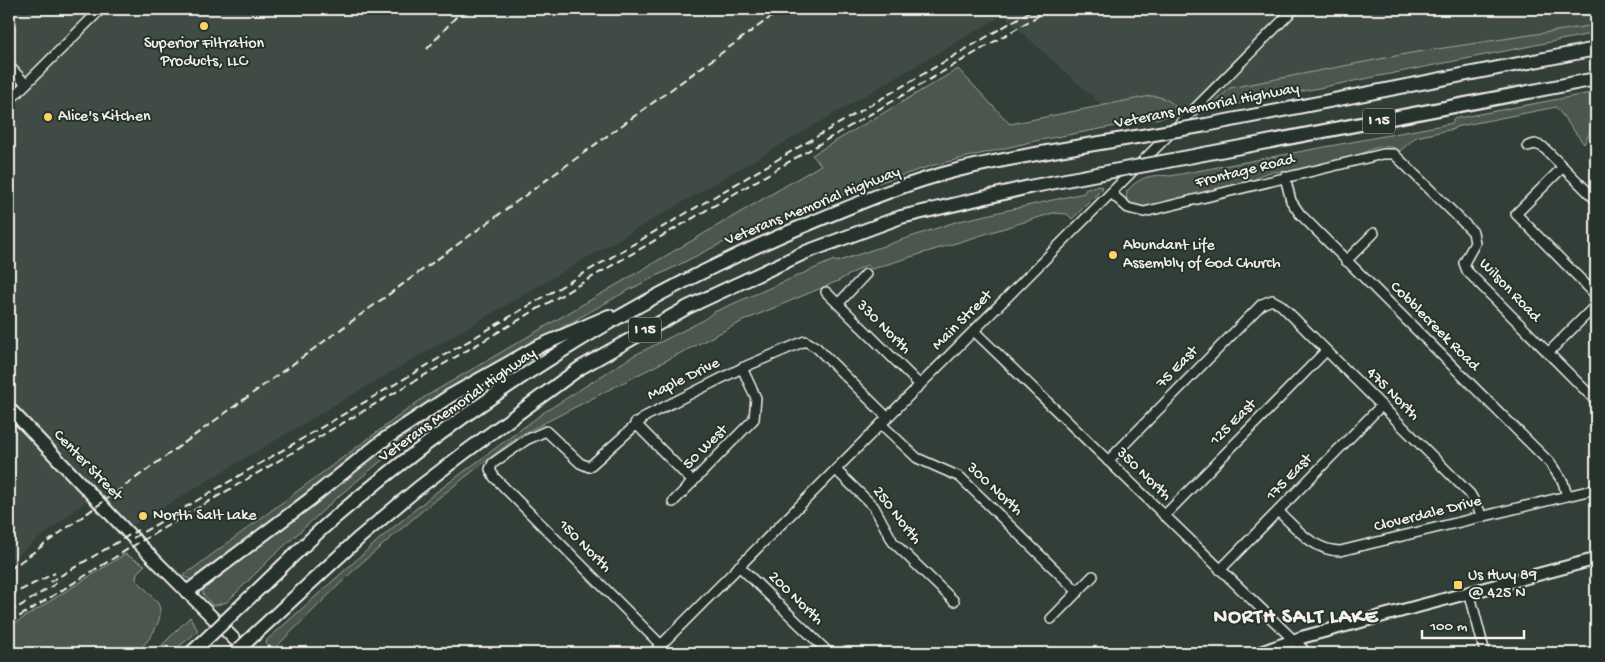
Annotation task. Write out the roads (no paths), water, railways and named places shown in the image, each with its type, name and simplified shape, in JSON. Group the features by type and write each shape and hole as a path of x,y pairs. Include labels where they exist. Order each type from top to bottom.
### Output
{"highway":[{"name":"Veterans Memorial Highway","path":"191,653 332,520 427,444 486,402 646,300 780,236 878,196 954,171 1206,125 1596,49"},
{"name":"I 15","path":"235,653 359,538 417,489 580,368 630,338 688,307 806,252 901,217 1029,187 1596,79"},
{"path":"186,592 309,500 385,439 450,396 537,347 646,300"}],"main road":[{"name":"Center Street","path":"9,408 186,592 248,653"},
{"path":"1260,653 1292,640 1469,591 1596,559"}],"street":[{"path":"9,101 101,9"},
{"name":"Main Street","path":"652,653 1294,9"},
{"path":"9,66 26,84"},
{"path":"1528,146 1540,145 1596,200"},
{"name":"Frontage Road","path":"1111,193 1128,208 1144,212 1383,154 1392,154"},
{"name":"Wilson Road","path":"1392,154 1473,232 1475,243 1464,260 1465,269 1596,401"},
{"path":"1563,167 1516,214 1596,295"},
{"name":"Cobblecreek Road","path":"1285,177 1289,196 1296,210 1550,463 1563,482 1567,496"},
{"path":"1346,261 1374,233"},
{"path":"838,304 866,274"},
{"name":"330 North","path":"826,292 920,385"},
{"name":"475 North","path":"1272,300 1281,305 1470,494 1483,516"},
{"name":"75 East","path":"1108,461 1262,304 1272,300"},
{"path":"1548,353 1596,305"},
{"name":"350 North","path":"974,331 1306,653"},
{"name":"Maple Drive","path":"490,468 494,462 520,443 539,432 548,431 580,463 587,467 594,464 635,423 650,413 742,368 800,342 808,341"},
{"name":"300 North","path":"808,341 921,461 960,477 1078,592"},
{"name":"125 East","path":"1164,516 1326,351"},
{"name":"50 West","path":"673,502 751,424 756,412 756,398 742,368"},
{"name":"175 East","path":"1220,570 1381,406"},
{"path":"635,423 693,482"},
{"name":"150 North","path":"490,468 494,477 661,645"},
{"name":"250 North","path":"836,470 874,507 893,542 954,601"},
{"name":"Cloverdale Drive","path":"1278,511 1314,544 1335,551 1348,550 1596,489"},
{"name":"200 North","path":"739,566 829,653"},
{"path":"1051,619 1093,576"},
{"path":"1469,591 1485,653"}],"railway":[{"path":"427,49 463,9"},
{"path":"9,570 782,9"},
{"path":"133,538 1034,9"},
{"path":"9,623 138,543 1050,9"},
{"path":"50,582 138,530"},
{"path":"9,596 55,573"},
{"path":"9,613 60,581"}],"place":[{"name":"Superior Filtration Products, LLC","path":"204,26"},
{"name":"Alice's Kitchen","path":"48,117"},
{"name":"Abundant Life Assembly of God Church","path":"1113,255"},
{"name":"North Salt Lake","path":"143,516"},
{"name":"Us Hwy 89 @ 425 N","path":"1458,585"}],"district":[{"name":"NORTH SALT LAKE","path":"1296,618"}]}
